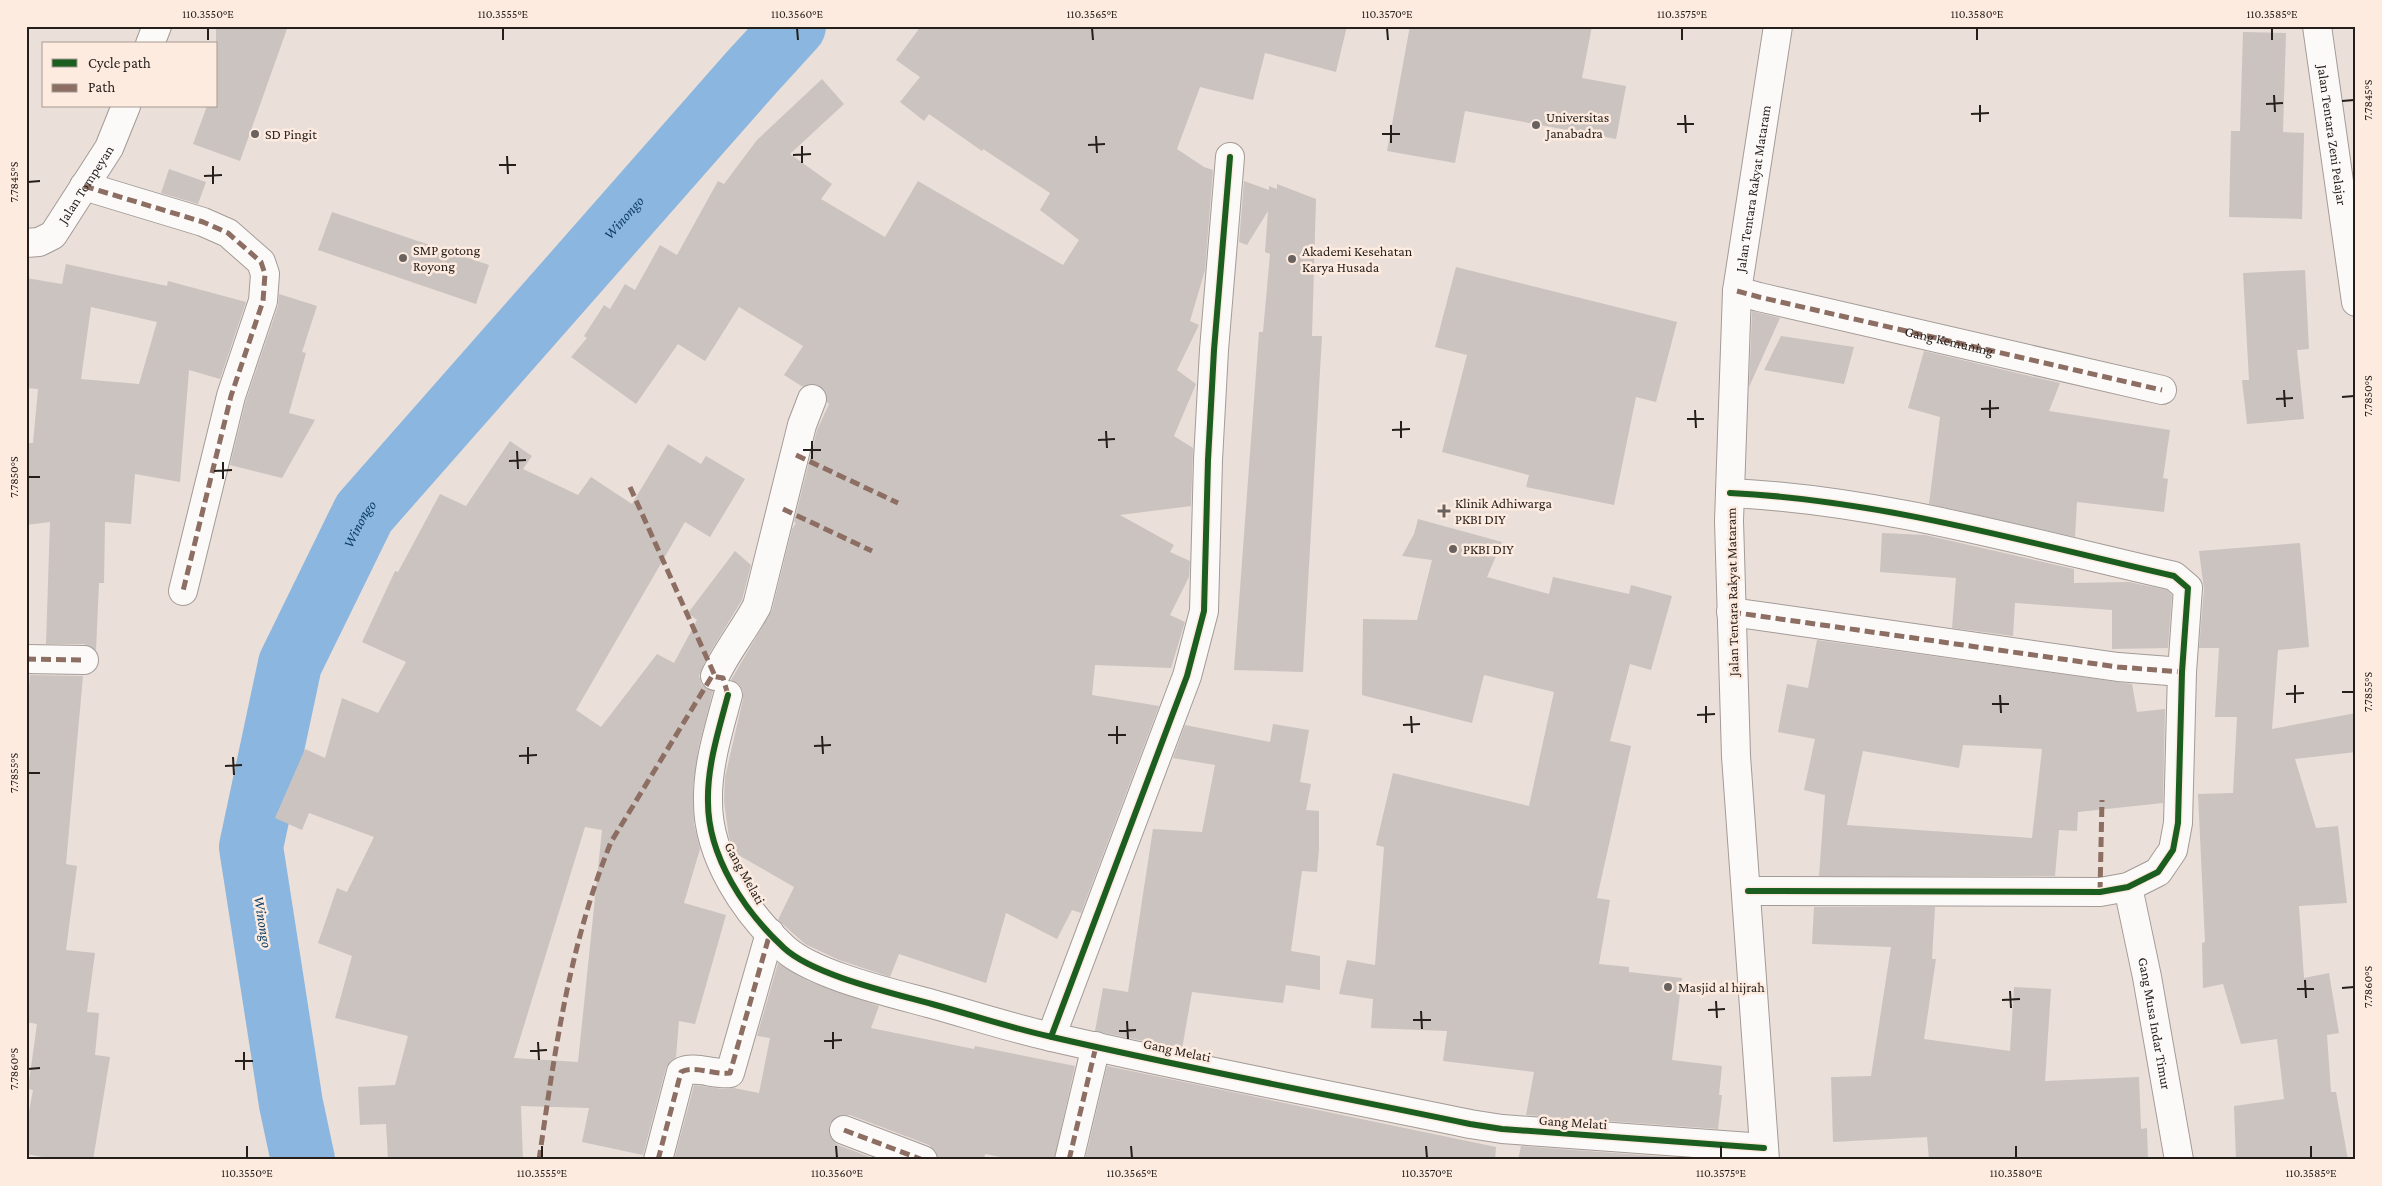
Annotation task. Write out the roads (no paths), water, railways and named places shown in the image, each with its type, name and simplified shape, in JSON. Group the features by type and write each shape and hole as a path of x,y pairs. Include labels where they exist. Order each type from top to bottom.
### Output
{"street":[{"path":"151,42 157,26"},
{"name":"Jalan Tentara Rakyat Mataram","path":"1764,1154 1748,892 1736,756 1731,612 1730,493 1737,290 1778,26"},
{"name":"Jalan Tentara Zeni Pelajar","path":"2317,26 2356,302"},
{"name":"Jalan Tompeyan","path":"26,244 40,242 53,235 109,148 125,108"},
{"path":"1051,1037 1188,676 1204,611 1208,460 1214,350 1230,157"},
{"path":"84,186 203,222 228,233 261,262 265,274 263,301 231,396 183,591"},
{"name":"Gang Kemuning","path":"1737,290 1759,298 2162,390"},
{"name":"Gang Melati","path":"812,399 802,426 758,606 728,649 721,685 709,789 710,826 713,842 729,876 749,909 785,950 824,972 891,993 1051,1037 1502,1130 1764,1154"},
{"path":"1730,493 1773,495 1905,515 2174,576 2188,588 2182,672 2178,823 2173,850 2158,872 2128,887 2100,892 1748,892"},
{"path":"1731,612 2118,667 2182,672"},
{"path":"26,659 84,660"},
{"name":"Gang Musa Indar Timur","path":"2128,887 2147,978 2179,1160"},
{"path":"658,1160 681,1072 686,1069 720,1075 730,1073 770,933"},
{"path":"1069,1160 1096,1046"},
{"path":"844,1130 923,1160"}],"waterway":[{"name":"Winongo","path":"303,1160 291,1104 251,847 290,664 364,513 794,26"}],"place":[{"name":"Universitas Janabadra","path":"1536,125"},
{"name":"SD Pingit","path":"255,134"},
{"name":"SMP gotong Royong","path":"403,258"},
{"name":"Akademi Kesehatan Karya Husada","path":"1292,259"},
{"name":"Klinik Adhiwarga PKBI DIY","path":"1444,511"},
{"name":"PKBI DIY","path":"1453,549"},
{"name":"Masjid al hijrah","path":"1668,987"}]}
